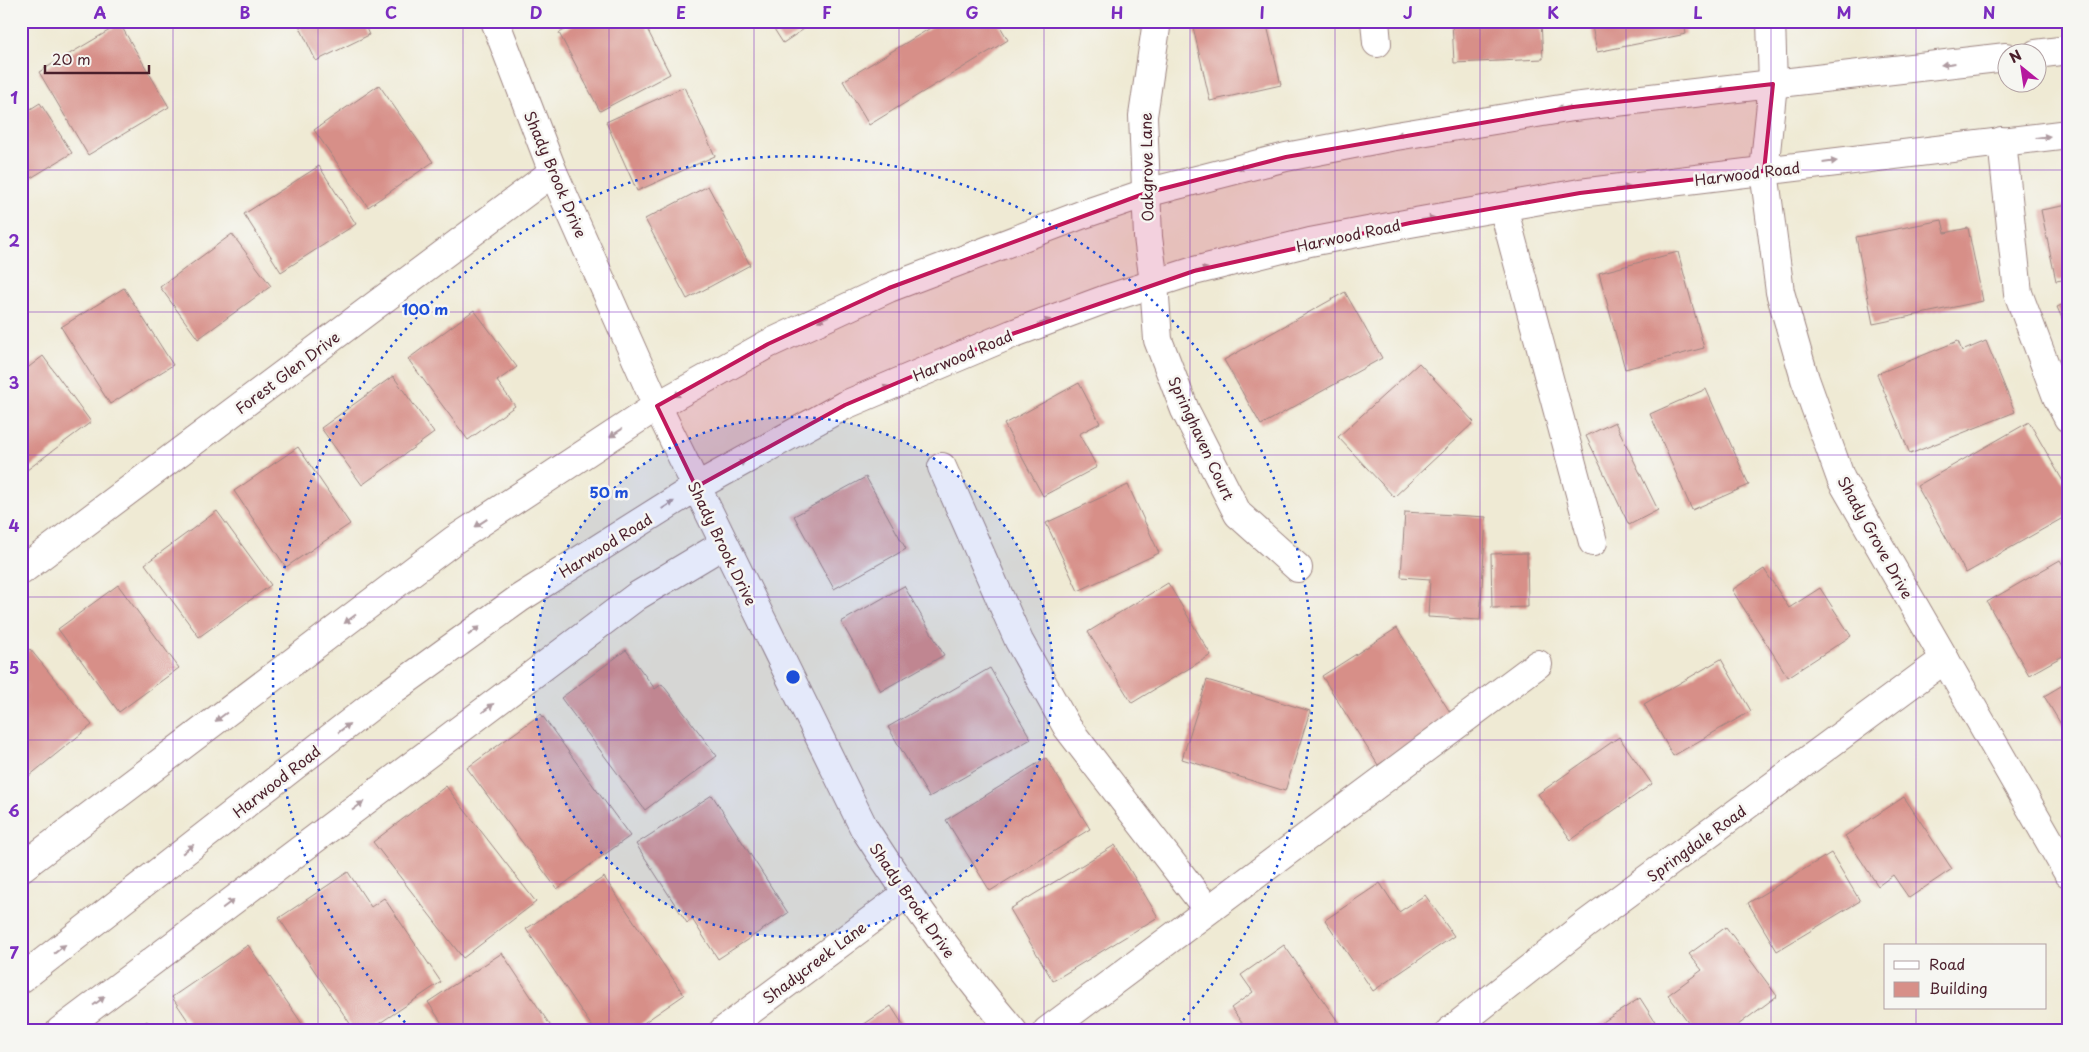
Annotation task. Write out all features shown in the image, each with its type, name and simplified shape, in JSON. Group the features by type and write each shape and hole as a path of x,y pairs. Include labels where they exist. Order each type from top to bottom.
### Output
{"main road":[{"name":"Shady Brook Drive","path":"495,21 553,172 657,406 864,828 906,894 971,982 1013,1031"},
{"name":"Oakgrove Lane","path":"1154,283 1148,237 1143,116 1157,21"},
{"name":"Shady Grove Drive","path":"1772,21 1773,84 1764,171 1780,292 1805,380 1841,478 2068,873"},
{"path":"2046,53 2068,50"},
{"path":"21,868 454,540 657,406 768,344 889,288 1081,215 1146,193 1286,157 1390,137 1572,107 1996,58"},
{"name":"Harwood Road","path":"21,979 387,694 520,598 696,488 846,405 1012,334 1154,283 1310,242 1580,193 2068,134"},
{"path":"2002,142 2018,293 2057,397 2068,418"},
{"name":"Forest Glen Drive","path":"21,571 553,172"},
{"path":"1503,206 1593,542"},
{"name":"Springhaven Court","path":"1154,283 1158,340 1186,410 1238,514 1298,568"},
{"path":"942,467 1019,641 1067,727 1208,910"},
{"path":"60,1031 637,596 724,544"},
{"name":"Springdale Road","path":"1450,1031 1586,924 1945,659"},
{"path":"1047,1031 1538,664"},
{"name":"Shadycreek Lane","path":"723,1031 906,894"}],"highlighted area":[{"path":"1773,84 1764,171 1580,193 1410,223 1194,271 1012,334 845,405 696,487 657,406 768,344 889,288 1146,193 1286,157 1573,107"}],"building":[{"path":"297,21 363,21 369,35 316,61"},
{"path":"582,21 643,21 670,74 600,111 559,33"},
{"path":"769,21 816,21 783,43"},
{"path":"942,21 997,21 1008,40 869,125 843,81"},
{"path":"1218,21 1266,21 1281,85 1210,101 1193,27"},
{"path":"1452,21 1541,21 1543,59 1454,63"},
{"path":"1591,21 1684,21 1686,34 1597,52"},
{"path":"120,24 169,107 88,155 39,72"},
{"path":"379,85 433,162 368,207 314,130"},
{"path":"684,87 715,156 637,191 606,122"},
{"path":"40,103 72,153 21,184 21,115"},
{"path":"319,166 356,224 281,272 244,214"},
{"path":"708,186 750,265 687,299 645,219"},
{"path":"2068,205 2068,279 2056,281 2041,210"},
{"path":"1942,220 1945,233 1968,228 1983,301 1873,324 1856,237"},
{"path":"232,234 271,286 198,339 160,287"},
{"path":"1678,252 1704,348 1625,369 1599,273"},
{"path":"124,288 173,365 110,404 61,327"},
{"path":"1345,292 1382,358 1261,425 1224,360"},
{"path":"2068,302 2068,332 2057,307"},
{"path":"474,310 517,367 497,381 515,406 468,440 408,359"},
{"path":"1958,341 1962,351 1986,341 2015,412 1910,454 1877,374"},
{"path":"43,356 91,422 27,470 21,462 21,365 25,370"},
{"path":"1419,363 1474,422 1394,497 1338,437"},
{"path":"393,376 434,433 362,485 321,428"},
{"path":"1079,383 1100,423 1079,434 1097,467 1043,496 1004,424"},
{"path":"1706,389 1749,485 1692,510 1650,414"},
{"path":"1615,422 1658,510 1629,525 1586,436"},
{"path":"2029,422 2068,490 2068,515 1966,573 1917,486"},
{"path":"298,447 350,524 286,567 234,491"},
{"path":"866,477 906,549 834,589 794,516"},
{"path":"1128,485 1159,553 1078,591 1046,523"},
{"path":"217,511 271,585 199,637 145,564"},
{"path":"1405,512 1486,517 1480,620 1428,617 1430,579 1401,577"},
{"path":"1527,553 1528,607 1492,608 1491,554"},
{"path":"2060,560 2068,573 2068,653 2029,675 1987,602"},
{"path":"1764,569 1789,608 1820,588 1851,636 1788,677 1732,590"},
{"path":"1168,583 1211,655 1132,703 1088,632"},
{"path":"118,585 179,668 119,712 58,629"},
{"path":"904,586 944,655 881,691 841,622"},
{"path":"1397,628 1453,717 1378,765 1322,676"},
{"path":"30,649 92,725 29,776 21,767 21,656"},
{"path":"626,650 655,689 662,684 717,756 645,810 561,698"},
{"path":"1721,659 1751,711 1673,756 1644,704"},
{"path":"990,668 1031,739 929,797 888,727"},
{"path":"1207,680 1310,711 1285,791 1182,759"},
{"path":"2068,682 2068,736 2044,696"},
{"path":"541,714 630,836 557,889 467,768"},
{"path":"1619,737 1652,784 1571,840 1538,794"},
{"path":"1046,758 1090,829 990,891 946,820"},
{"path":"446,786 536,902 463,958 373,842"},
{"path":"712,795 788,913 718,959 692,919 687,923 636,844"},
{"path":"1904,797 1952,869 1909,898 1893,875 1878,886 1845,836"},
{"path":"1115,845 1158,917 1053,981 1010,909"},
{"path":"1831,853 1860,901 1777,951 1748,903"},
{"path":"348,872 371,907 384,898 441,982 368,1031 355,1031 279,918"},
{"path":"604,877 684,995 632,1031 595,1031 526,929"},
{"path":"1380,883 1399,912 1425,895 1454,936 1373,991 1325,920"},
{"path":"1726,927 1777,996 1730,1031 1695,1031 1668,995 1702,970 1689,954"},
{"path":"248,945 307,1031 195,1031 172,997"},
{"path":"1284,945 1339,1023 1327,1031 1298,1031 1295,1026 1289,1031 1248,1031 1231,1008 1253,992 1241,975"},
{"path":"502,953 554,1031 447,1031 428,1002"},
{"path":"1640,998 1661,1031 1589,1031"},
{"path":"891,1006 907,1031 854,1031"},
{"path":"147,1021 153,1031 134,1031"}]}
